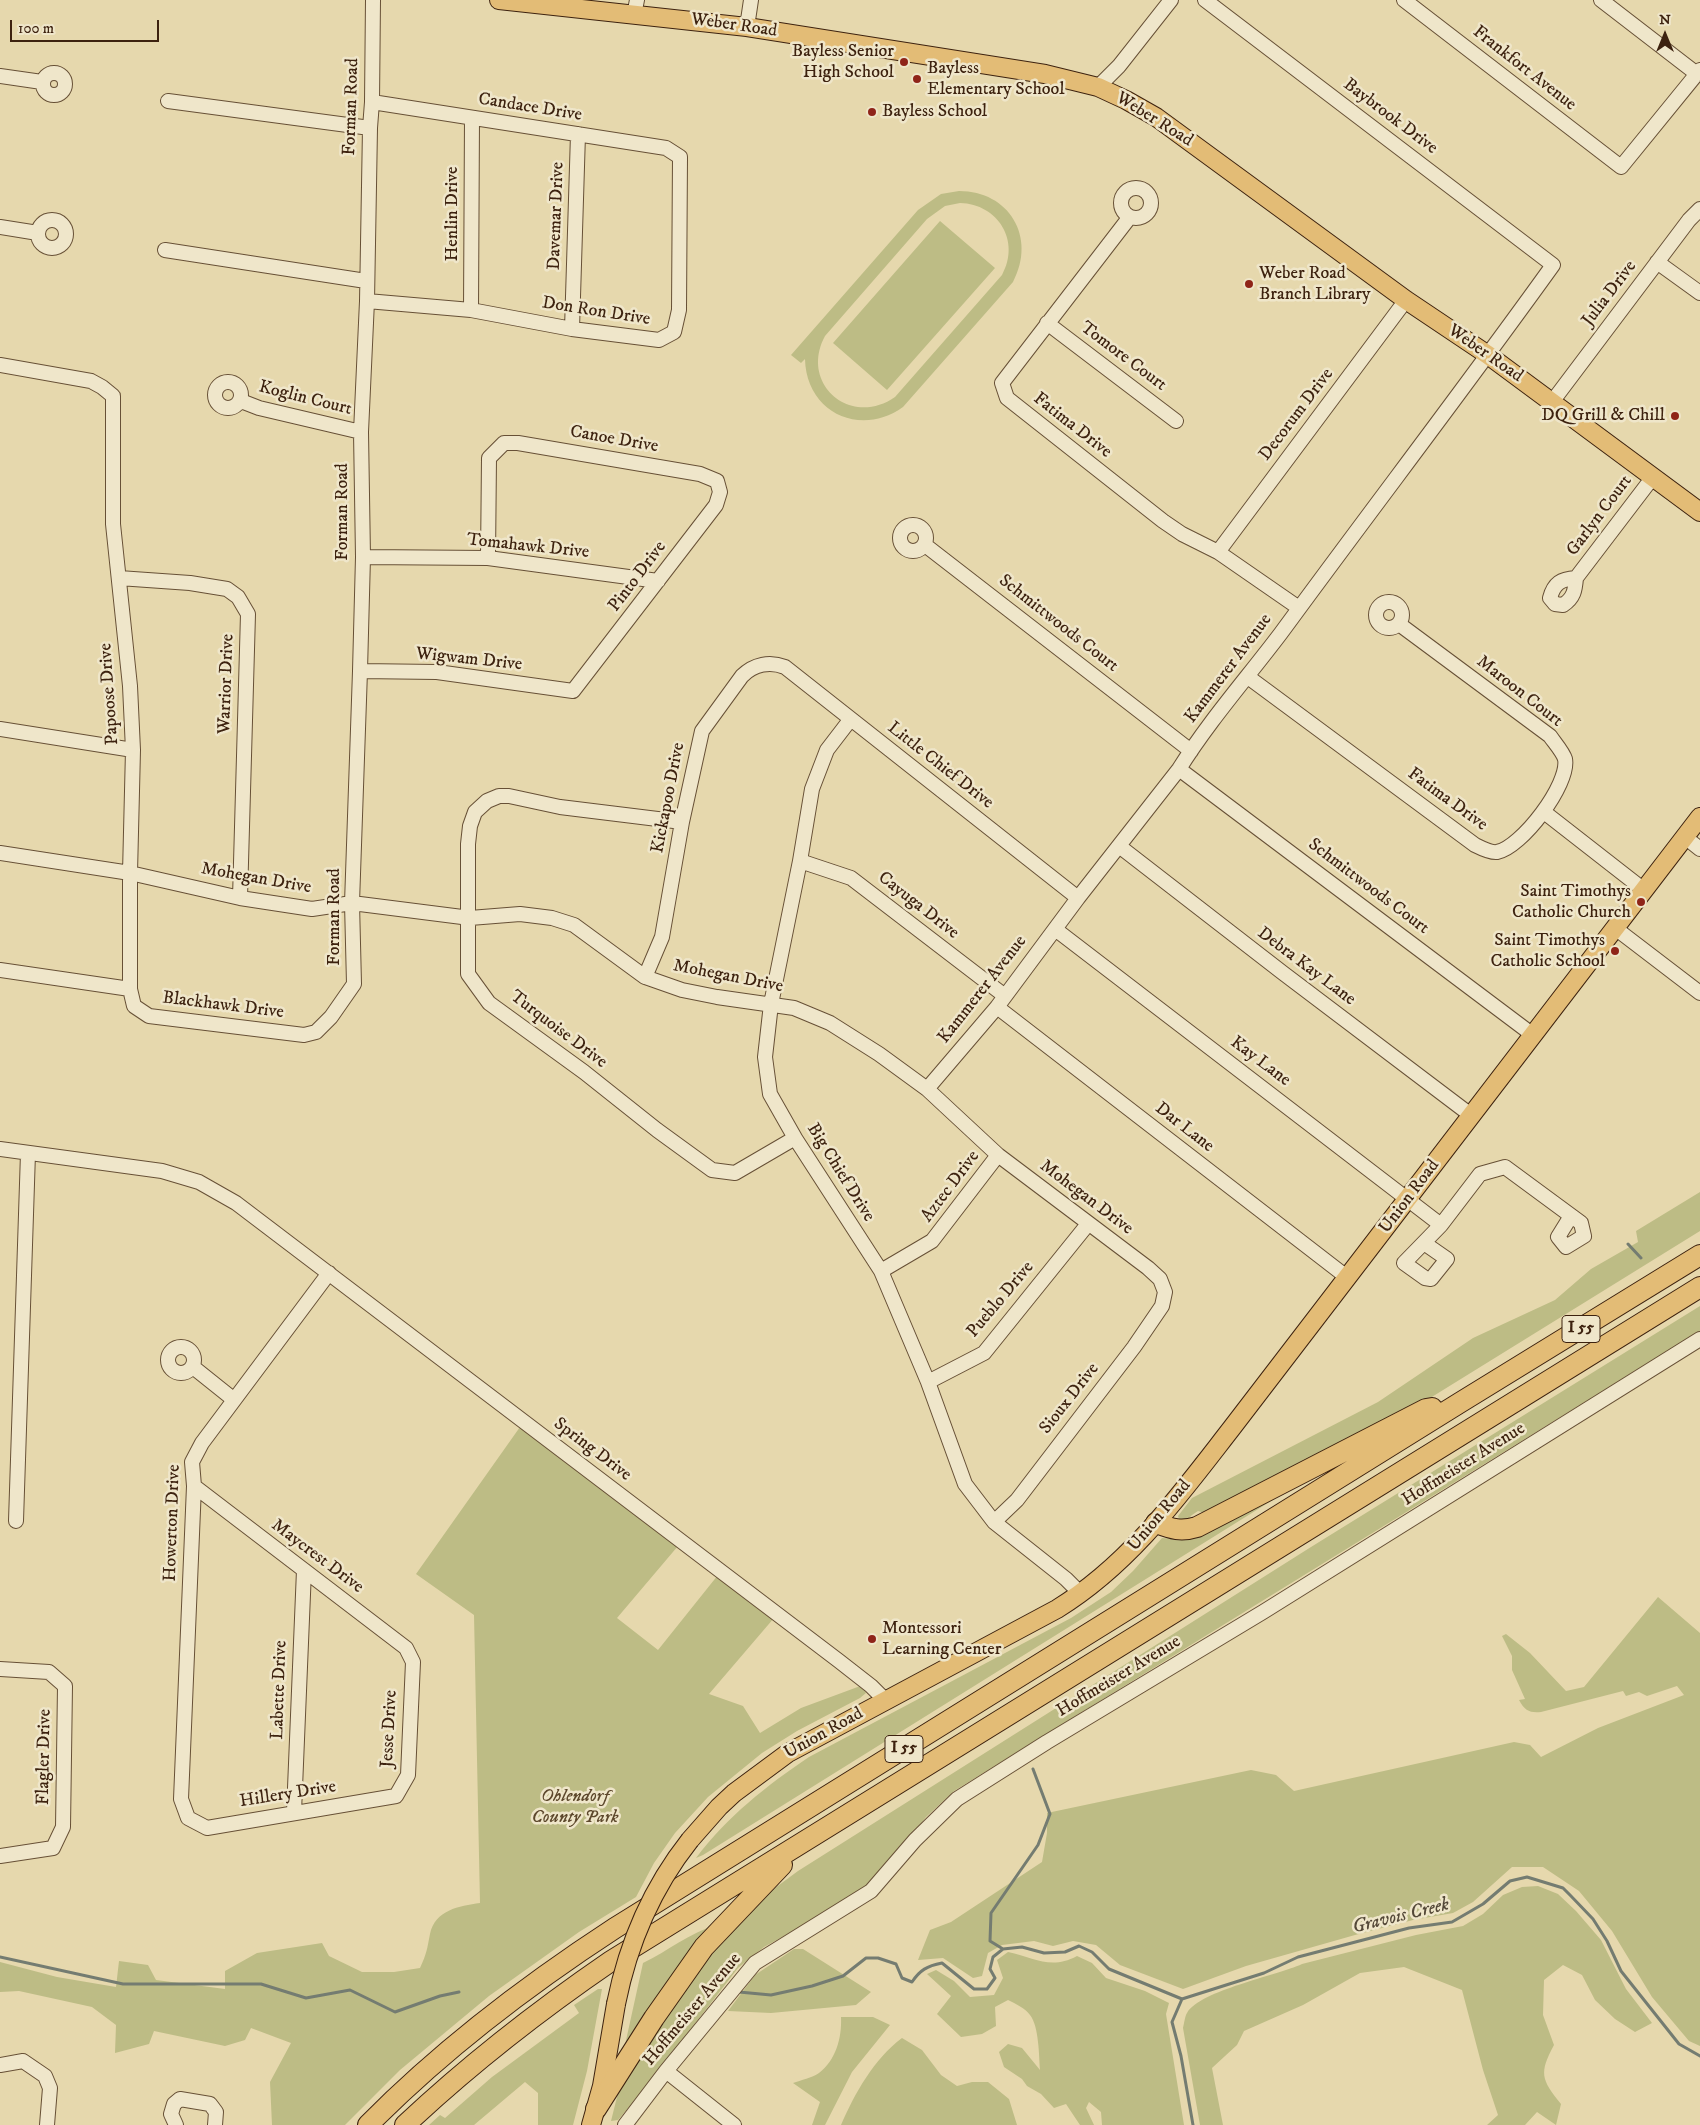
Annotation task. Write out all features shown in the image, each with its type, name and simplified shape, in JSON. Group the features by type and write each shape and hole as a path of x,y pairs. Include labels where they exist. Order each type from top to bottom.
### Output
{"highway":[{"name":"I 55","path":"368,2125 434,2061 478,2025 566,1960 1700,1255"},
{"name":"I 55","path":"405,2125 485,2053 572,1988 1700,1287"},
{"path":"1156,1523 1174,1530 1184,1531 1197,1527 1426,1409 1461,1402"},
{"path":"594,2117 654,2018 704,1947 805,1842"}],"main road":[{"name":"Weber Road","path":"499,0 635,7 747,27 1011,68 1069,79 1098,87 1156,117 1406,300 1488,355 1700,512"},
{"name":"Union Road","path":"594,2117 626,1961 641,1920 670,1867 690,1840 719,1807 754,1776 775,1761 806,1742 1034,1622 1081,1594 1123,1559 1156,1523 1348,1278 1700,817"}],"street":[{"name":"Forman Road","path":"331,1017 354,984 352,904 363,558 361,432 372,102 373,0"},
{"path":"747,27 752,0"},
{"path":"1098,87 1119,66 1171,0"},
{"name":"Baybrook Drive","path":"1205,0 1552,265"},
{"name":"Frankfort Avenue","path":"1404,0 1621,168 1699,72"},
{"path":"1601,0 1699,72"},
{"path":"0,76 42,82"},
{"path":"168,101 370,128"},
{"name":"Candace Drive","path":"372,102 666,148 680,157"},
{"name":"Henlin Drive","path":"471,310 472,118"},
{"name":"Davemar Drive","path":"572,329 578,134"},
{"name":"Don Ron Drive","path":"366,302 471,310 572,329 659,340 674,332 679,310 680,157"},
{"name":"Julia Drive","path":"1552,402 1689,220 1700,209"},
{"name":"Fatima Drive","path":"1129,218 1002,383 1007,398 1162,521 1182,534 1218,552 1298,608"},
{"path":"0,227 38,233"},
{"path":"165,250 366,281"},
{"path":"1657,262 1700,293"},
{"name":"Kammerer Avenue","path":"927,1090 1001,1002 1078,898 1180,769 1191,751 1488,355 1552,265"},
{"name":"Decorum Drive","path":"1218,552 1406,300"},
{"name":"Tomore Court","path":"1047,323 1176,421"},
{"name":"Papoose Drive","path":"0,366 91,381 113,396 113,524 130,686 133,750 130,989"},
{"name":"Koglin Court","path":"241,401 260,408 361,432"},
{"name":"Canoe Drive","path":"488,558 489,458 504,443 518,443 700,474 717,481"},
{"name":"Garlyn Court","path":"1576,578 1653,477"},
{"name":"Pinto Drive","path":"573,691 716,505 720,492 717,481"},
{"name":"Schmittwoods Court","path":"925,545 1191,751"},
{"name":"Tomahawk Drive","path":"363,558 488,558 658,581"},
{"name":"Warrior Drive","path":"119,578 190,583 227,589 238,597 248,614 240,898"},
{"name":"Maroon Court","path":"1399,624 1550,736 1565,759 1563,777 1544,812"},
{"name":"Kickapoo Drive","path":"645,977 662,937 682,822 702,732 748,670 764,664 779,665"},
{"name":"Little Chief Drive","path":"779,665 786,667 850,720 1078,898"},
{"name":"Wigwam Drive","path":"360,671 437,672 573,691"},
{"name":"Fatima Drive","path":"1248,677 1475,845 1495,853 1505,850 1514,844 1544,812"},
{"name":"Big Chief Drive","path":"850,720 827,750 812,789 800,861 771,1004 764,1057 770,1094 795,1138 881,1271 928,1382 965,1484 994,1522 1066,1578 1081,1594"},
{"path":"0,729 133,750"},
{"name":"Schmittwoods Court","path":"1180,769 1533,1035"},
{"name":"Turquoise Drive","path":"682,822 560,807 510,796 499,796 487,801 475,812 470,826 468,844 470,918 468,974 489,1002 712,1170 734,1173 795,1138"},
{"path":"1544,812 1644,890"},
{"path":"1684,838 1700,849"},
{"name":"Debra Kay Lane","path":"1119,846 1472,1116"},
{"name":"Mohegan Drive","path":"0,853 130,873 240,898 312,908 352,904 470,918 520,914 552,918 574,925 645,977 691,992 739,1001 794,1008 830,1023 879,1054 927,1090 998,1155 1148,1268 1160,1279 1165,1292"},
{"name":"Cayuga Drive","path":"800,861 851,878 1001,1002"},
{"path":"1615,928 1700,993"},
{"name":"Kay Lane","path":"1055,929 1441,1225"},
{"path":"0,970 130,989"},
{"name":"Blackhawk Drive","path":"130,989 134,1006 148,1016 304,1036 316,1032 331,1017"},
{"name":"Dar Lane","path":"1001,1002 1348,1278"},
{"path":"0,1149 28,1152 16,1521"},
{"name":"Spring Drive","path":"28,1152 132,1166 180,1176 219,1192 274,1231 831,1655 885,1700"},
{"name":"Aztec Drive","path":"881,1271 932,1241 998,1155"},
{"path":"1424,1242 1441,1225 1480,1174 1505,1167 1570,1216"},
{"name":"Pueblo Drive","path":"928,1382 984,1353 1088,1224"},
{"name":"Howerton Drive","path":"188,1818 181,1799 194,1486 192,1462 202,1443 233,1399 329,1273"},
{"name":"Sioux Drive","path":"994,1522 1017,1500 1134,1347 1162,1306 1165,1292"},
{"name":"Hoffmeister Avenue","path":"625,2125 666,2071 755,1963 871,1891 915,1840 957,1799 1047,1742 1271,1608 1700,1339"},
{"path":"193,1367 233,1399"},
{"name":"Maycrest Drive","path":"194,1486 406,1648 413,1662"},
{"name":"Labette Drive","path":"294,1812 304,1570"},
{"name":"Jesse Drive","path":"396,1796 408,1774 413,1662"},
{"name":"Flagler Drive","path":"0,1669 49,1672 65,1686 63,1827 53,1848 0,1856"},
{"name":"Hillery Drive","path":"188,1818 207,1828 396,1796"},
{"path":"0,2065 23,2061 45,2076 50,2088 48,2125"},
{"path":"666,2071 734,2125"},
{"path":"176,2125 171,2114 174,2104 180,2099 210,2104 216,2112 215,2125"}],"green space":[{"path":"959,191 977,193 992,199 1004,208 1014,220 1020,233 1022,249 1020,265 1013,282 903,407 886,416 870,420 853,419 838,414 825,406 815,393 808,378 805,359 801,363 791,355 918,210 941,194","holes":["960,203 973,205 995,217 1007,238 1009,250 1002,275 895,397 878,405 862,407 847,404 834,396 824,385 819,370 819,354 825,336 927,219 945,206"]},
{"path":"940,221 995,268 887,390 833,343"},
{"path":"1700,1192 1700,1231 1414,1408 1205,1513 1198,1511 1186,1521 1179,1519 1178,1516 1192,1498 1378,1402 1473,1338 1555,1300 1591,1269 1638,1242 1636,1231"},
{"path":"1700,1306 1700,1331 954,1791 926,1817 877,1880 833,1909 764,1947 738,1968 643,2091 618,2120 611,2121 618,2093 693,1971 760,1899 798,1871 1311,1547"},
{"name":"Ohlendorf County Park","path":"520,1427 678,1546 617,1618 658,1650 718,1575 774,1618 709,1694 743,1706 760,1733 801,1708 863,1685 866,1693 797,1731 762,1753 708,1797 675,1833 654,1863 636,1897 579,1932 489,1996 400,2070 345,2125 272,2125 270,2082 291,2043 251,2028 245,2040 225,2046 154,2031 149,2044 115,2053 116,2025 92,2007 19,1991 0,1992 0,1962 57,1977 116,1987 119,1961 148,1965 156,1980 225,1989 225,1971 257,1953 322,1943 329,1956 362,1972 394,1972 420,1968 430,1934 437,1919 442,1914 456,1908 480,1903 474,1615 416,1574"},
{"path":"1308,1478 696,1858 734,1815 778,1779 809,1757 1071,1618 1111,1592 1133,1571 1162,1538 1178,1539"},
{"path":"1658,1597 1700,1633 1700,2046 1689,2041 1652,1997 1612,1931 1579,1891 1543,1867 1512,1867 1473,1902 1453,1913 1413,1920 1355,1935 1246,1966 1183,1989 1120,1965 1096,1945 1073,1941 1053,1946 1034,1941 1002,1945 988,1953 982,1976 973,1978 943,1958 918,1960 930,1930 951,1922 1042,1862 1047,1833 1047,1813 1251,1770 1276,1775 1294,1791 1514,1742 1530,1745 1541,1757 1598,1728 1684,1695 1677,1686 1647,1696 1639,1692 1626,1696 1623,1691 1541,1712 1531,1712 1523,1707 1519,1700 1525,1699 1512,1670 1512,1656 1502,1636 1506,1634 1530,1653 1566,1691 1584,1687"},
{"path":"1538,1886 1558,1894 1576,1911 1601,1940 1626,1989 1652,2023 1635,2032 1615,2019 1595,2000 1582,1975 1563,1965 1544,1980 1543,2015 1554,2045 1544,2069 1544,2076 1549,2088 1561,2104 1556,2125 1537,2112 1525,2125 1487,2125 1498,2115 1483,2070 1462,1990 1404,1967 1360,1973 1303,2005 1244,2031 1237,2045 1212,2068 1223,2125 1200,2125 1183,2028 1186,2014 1195,2005 1207,1997 1240,1984 1302,1964 1416,1935 1463,1926 1483,1914 1503,1895 1522,1887"},
{"path":"716,1925 632,2041 625,2045 643,1963 688,1937"},
{"path":"794,1949 803,1949 871,1992 856,2005 771,2013 728,2011 755,1975"},
{"path":"1008,1952 1043,1962 1059,1962 1077,1956 1092,1963 1106,1978 1145,1991 1169,2003 1166,2014 1184,2125 1102,2125 1101,2112 1089,2102 1086,2108 1094,2125 1080,2125 1066,2104 1054,2108 1041,2094 1027,2086 1022,2079 1004,2067 999,2052 1008,2044 1022,2048 1040,2070 1035,2026 1026,2010 1008,2000 995,2007 996,2026 982,2034 961,2037 937,2014 951,1996 927,1974 936,1970 954,1981 970,1997 994,1995 1003,1978 997,1960"},
{"path":"598,1989 602,1989 587,2071 573,2125 538,2125 538,2093 525,2082 474,2125 429,2125 440,2115 445,2118 492,2077 579,2013 574,2005"},
{"path":"841,2017 873,2017 890,2025 852,2072 825,2125 812,2125 820,2102 793,2083 816,2075 830,2062 839,2041"},
{"path":"902,2038 922,2050 941,2075 957,2086 972,2082 988,2082 1009,2099 1017,2125 841,2125 866,2077 892,2046"}],"waterway":[{"path":"1628,1244 1641,1258"},
{"path":"1003,1949 990,1941 991,1913 1038,1845 1050,1814 1033,1769"},
{"name":"Gravois Creek","path":"1193,2125 1181,2056 1172,2022 1182,1999 1264,1973 1298,1957 1409,1928 1452,1922 1483,1904 1510,1881 1527,1877 1563,1888 1570,1895 1593,1919 1607,1941 1621,1971 1679,2044 1700,2056"},
{"path":"739,1992 771,1995 812,1986 843,1976 866,1958 878,1958 896,1964 902,1978 912,1982 924,1969 942,1963 974,1989 987,1989 995,1978 990,1969 993,1957 1003,1949 1022,1947 1044,1953 1065,1952 1079,1946 1092,1952 1109,1969 1182,1999"},
{"path":"0,1957 123,1984 261,1984 306,1998 350,1990 395,2012 440,1996 459,1992"}],"place":[{"name":"Bayless Senior High School","path":"904,62"},
{"name":"Bayless Elementary School","path":"917,79"},
{"name":"Bayless School","path":"872,112"},
{"name":"Weber Road Branch Library","path":"1249,284"},
{"name":"DQ Grill & Chill","path":"1675,416"},
{"name":"Saint Timothys Catholic Church","path":"1641,902"},
{"name":"Saint Timothys Catholic School","path":"1615,951"},
{"name":"Montessori Learning Center","path":"872,1639"}]}
